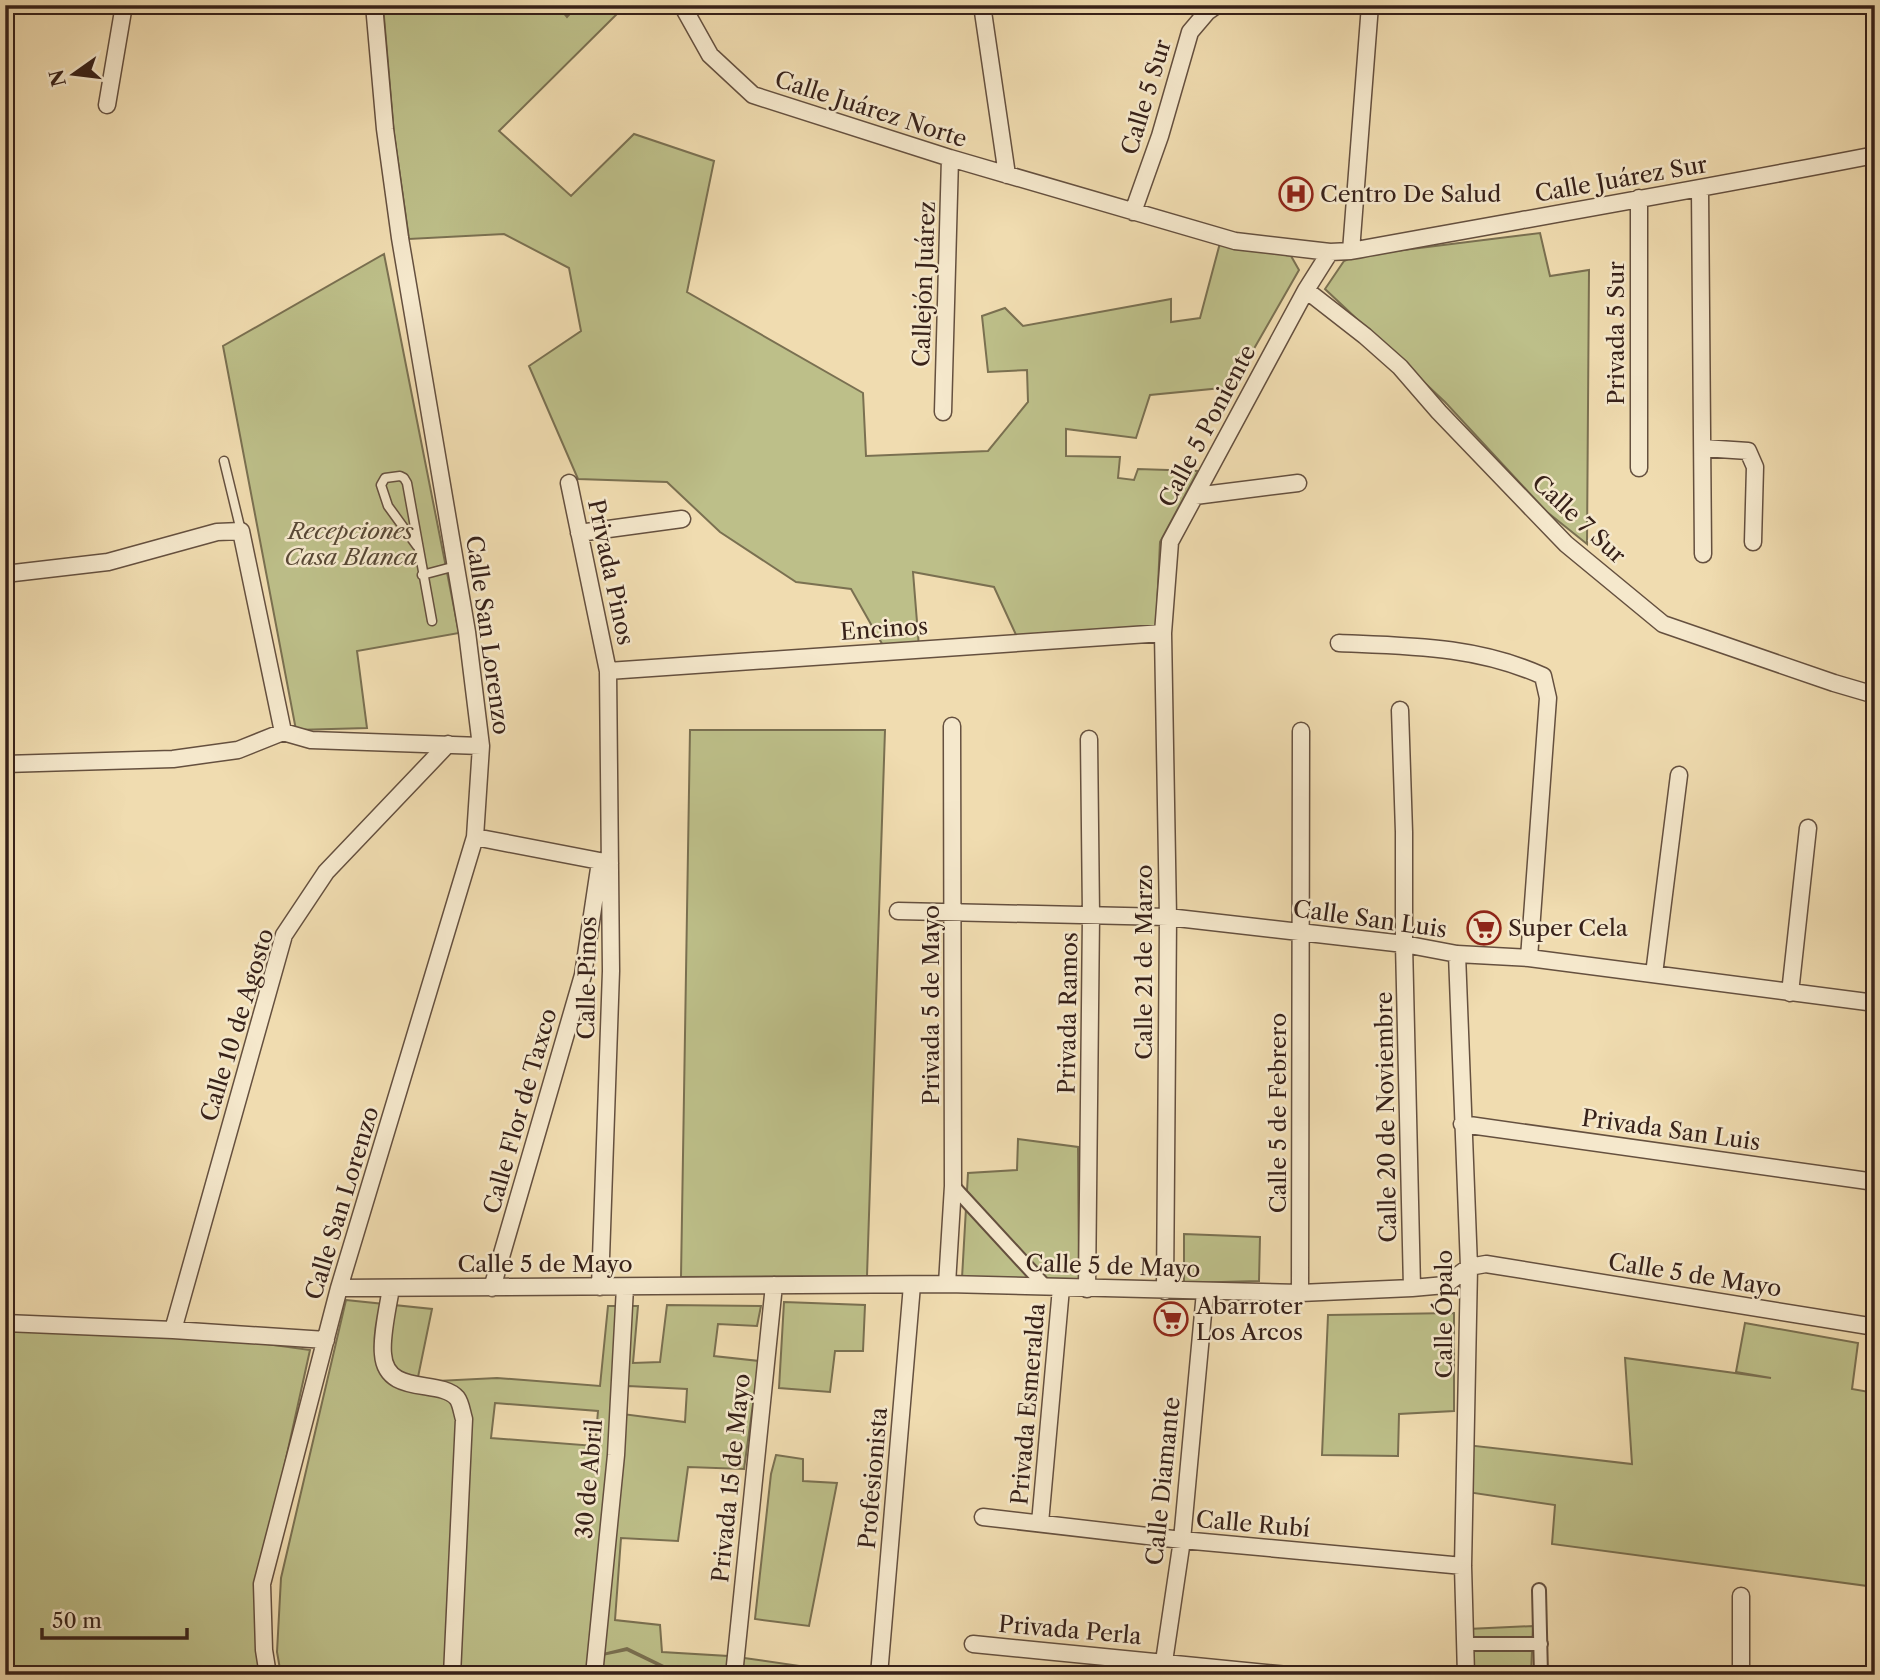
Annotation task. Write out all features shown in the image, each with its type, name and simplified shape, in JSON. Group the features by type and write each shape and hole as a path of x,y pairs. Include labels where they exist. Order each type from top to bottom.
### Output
{"street":[{"path":"107,105 124,5"},
{"name":"Calle San Lorenzo","path":"268,1675 264,1650 262,1584 339,1288 475,837 481,746 467,632 400,238 385,129 374,5"},
{"name":"Calle Juárez Norte","path":"682,5 710,55 753,95 1007,175"},
{"path":"982,5 1007,175"},
{"name":"Calle 5 Sur","path":"1133,212 1160,136 1190,32 1207,12 1217,5"},
{"path":"1351,251 1370,5"},
{"name":"Calle Juárez Sur","path":"1007,175 1235,241 1331,252 1351,251 1700,189 1875,155"},
{"name":"Callejón Juárez","path":"943,412 950,158"},
{"path":"1700,189 1703,554"},
{"name":"Privada 5 Sur","path":"1639,198 1639,468"},
{"name":"Calle 5 Poniente","path":"1163,633 1170,542 1306,290 1331,252"},
{"name":"Calle 7 Sur","path":"1306,290 1365,336 1400,368 1566,544 1663,624 1875,695"},
{"path":"1703,448 1748,451 1755,467 1753,542"},
{"name":"Privada Pinos","path":"569,483 608,671"},
{"path":"1195,496 1298,483"},
{"path":"579,533 682,519"},
{"path":"5,574 108,562 217,533 241,531 283,732"},
{"name":"Encinos","path":"608,671 1163,633"},
{"name":"Calle 21 de Marzo","path":"1163,633 1168,917 1165,1291"},
{"path":"1339,643 1456,649 1526,668 1544,676 1548,698 1529,958"},
{"name":"Calle Pinos","path":"600,1287 611,971 605,863 608,671"},
{"name":"Calle 20 de Noviembre","path":"1400,710 1412,1288"},
{"name":"Privada 5 de Mayo","path":"947,1284 953,1186 952,726"},
{"name":"Calle 5 de Febrero","path":"1300,1293 1301,731"},
{"path":"5,764 173,759 237,750 283,732 310,740 481,746"},
{"name":"Privada Ramos","path":"1087,1289 1091,915 1089,739"},
{"name":"Calle 10 de Agosto","path":"173,1330 284,935 326,872 448,744"},
{"path":"1654,974 1679,775"},
{"path":"1790,993 1808,828"},
{"path":"475,837 605,863"},
{"name":"Calle Flor de Taxco","path":"492,1287 583,975 605,863"},
{"name":"Calle San Luis","path":"898,911 1168,917 1404,944 1457,954 1529,958 1875,1003"},
{"name":"Calle Ópalo","path":"1457,954 1469,1267 1463,1566 1466,1675"},
{"name":"Privada San Luis","path":"1462,1124 1875,1182"},
{"path":"953,1186 1053,1288"},
{"name":"Calle 5 de Mayo","path":"339,1288 947,1284 1300,1293 1445,1285 1469,1267 1486,1264 1875,1327"},
{"name":"Profesionista","path":"879,1675 912,1285"},
{"name":"Privada 15 de Mayo","path":"734,1675 774,1286"},
{"name":"30 de Abril","path":"594,1675 616,1455 625,1287"},
{"path":"391,1288 382,1353 385,1365 392,1375 415,1386 443,1389 457,1399 464,1419 452,1675"},
{"name":"Privada Esmeralda","path":"1040,1523 1053,1288"},
{"name":"Calle Diamante","path":"1162,1668 1182,1540 1205,1292"},
{"path":"5,1323 326,1340"},
{"name":"Calle Rubí","path":"983,1517 1182,1540 1463,1566"},
{"path":"1539,1590 1541,1675"},
{"path":"1741,1597 1741,1675"},
{"name":"Privada Perla","path":"973,1644 1162,1668 1288,1675"},
{"path":"1466,1644 1541,1644"}],"lane":[{"path":"224,461 241,531"},
{"path":"417,546 388,506 381,485 385,478 404,478 432,621"},
{"path":"422,575 456,566"}],"green space":[{"path":"383,5 557,5 567,17 578,5 626,5 499,131 571,196 634,134 714,161 687,292 863,393 866,456 988,451 1028,402 1027,370 988,372 982,316 1005,308 1023,326 1171,299 1171,322 1200,318 1220,243 1291,256 1299,270 1232,387 1150,395 1136,438 1066,429 1066,456 1120,457 1118,478 1134,480 1138,469 1198,471 1160,542 1156,630 1017,637 994,587 913,572 919,647 885,649 851,589 796,582 720,532 667,482 578,479 529,366 581,331 569,268 504,234 409,239 394,134"},
{"path":"1540,233 1550,276 1589,270 1587,544 1547,512 1445,402 1325,289 1344,261 1355,256"},
{"name":"Recepciones Casa Blanca","path":"384,254 459,633 357,651 367,728 296,730 223,346"},
{"path":"690,730 885,730 867,1276 681,1277"},
{"path":"1018,1139 1078,1147 1079,1279 962,1278 968,1173 1017,1170"},
{"path":"1184,1234 1260,1237 1259,1281 1184,1283"},
{"path":"346,1300 432,1309 417,1382 497,1378 600,1386 608,1306 638,1306 633,1363 660,1362 667,1305 761,1306 757,1326 718,1324 714,1356 759,1361 744,1469 688,1467 678,1541 621,1538 615,1620 660,1625 662,1652 728,1656 727,1675 682,1675 627,1648 587,1658 627,1650 679,1675 281,1675 277,1652 281,1578","holes":["628,1386 687,1389 685,1422 622,1414","495,1403 598,1411 595,1446 491,1438"]},
{"path":"784,1302 865,1305 863,1351 835,1351 830,1392 779,1388"},
{"path":"1454,1313 1454,1411 1399,1414 1398,1456 1322,1455 1328,1315"},
{"path":"1745,1323 1858,1343 1852,1389 1875,1393 1875,1587 1552,1544 1555,1505 1467,1492 1467,1445 1632,1464 1625,1358 1771,1378 1736,1372"},
{"path":"171,1331 310,1350 276,1504 262,1675 5,1675 5,1332"},
{"path":"776,1455 803,1459 803,1481 837,1483 809,1626 755,1619 771,1474"},
{"path":"1533,1626 1531,1675 1469,1675 1468,1629"},
{"path":"737,1657 807,1667 807,1675 735,1675"}],"place":[{"name":"Centro De Salud","path":"1296,194"},
{"name":"Super Cela","path":"1484,928"},
{"name":"Abarroter Los Arcos","path":"1171,1319"}]}
